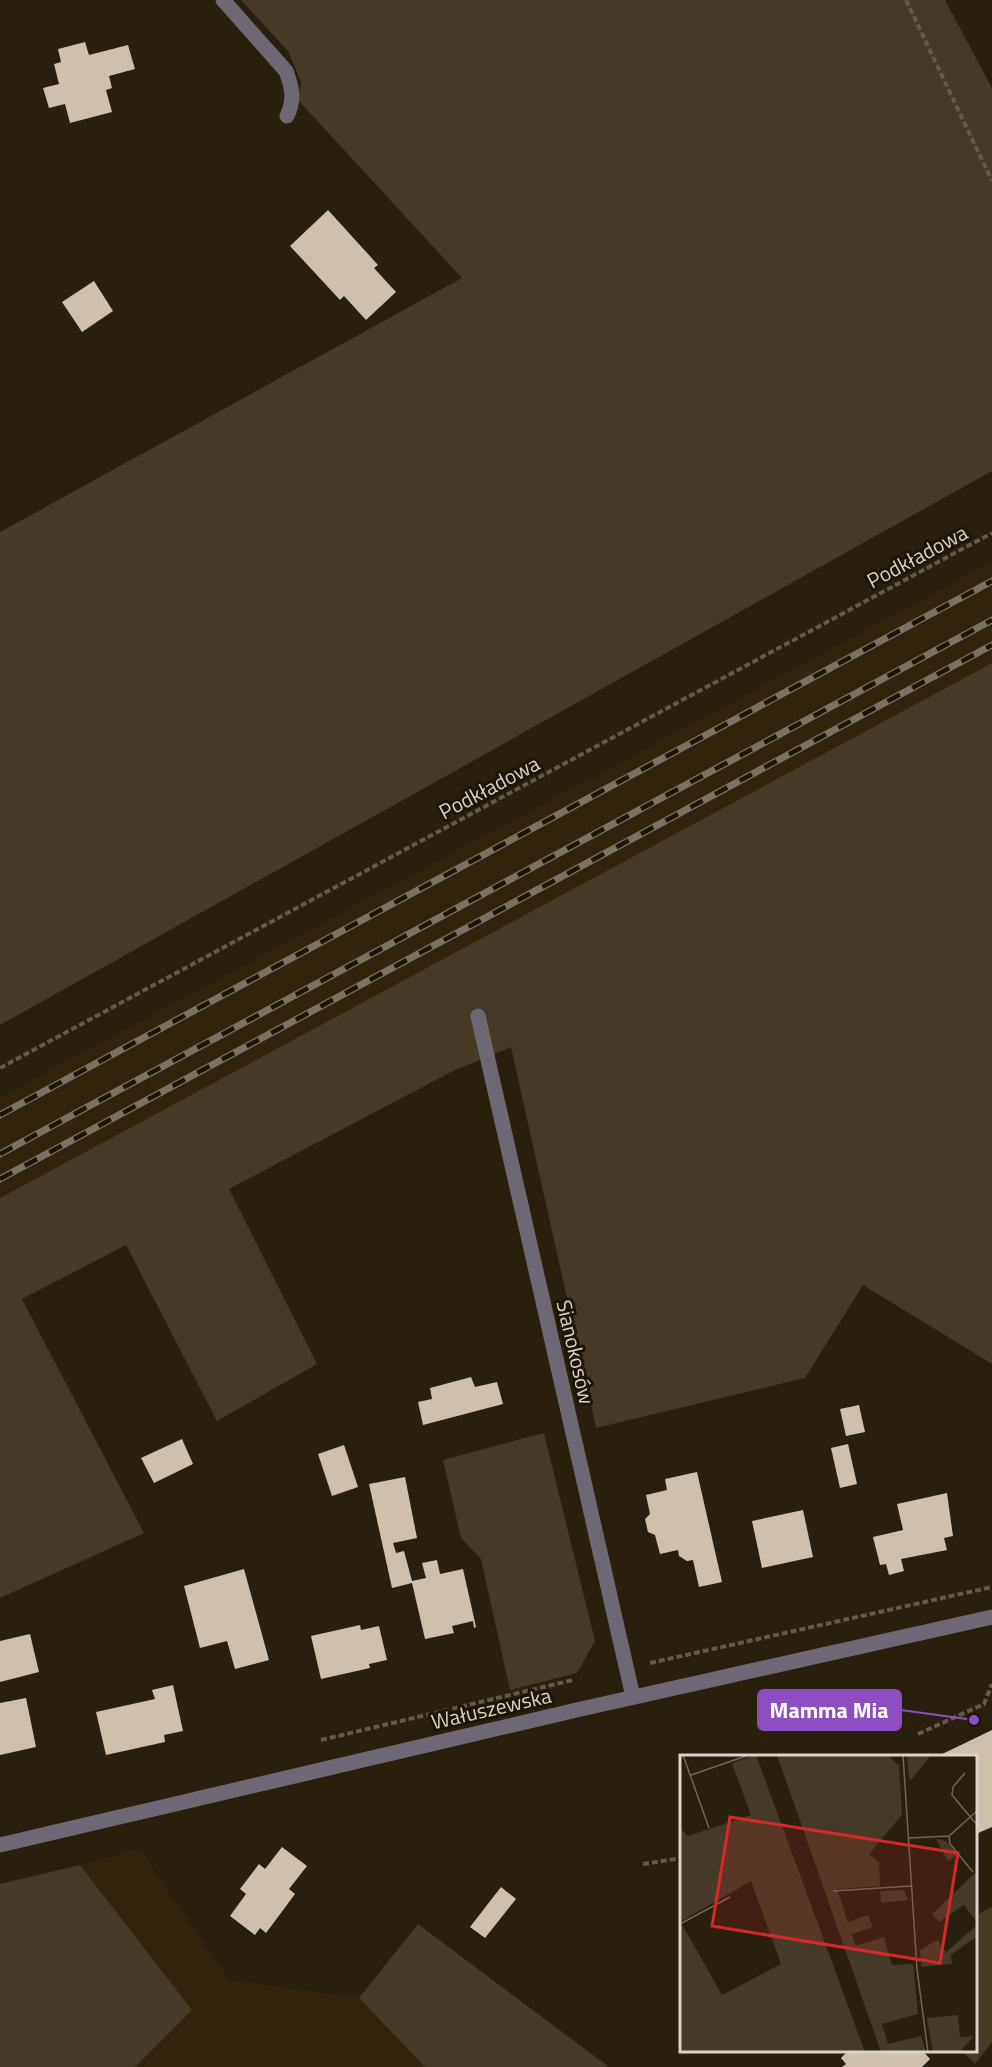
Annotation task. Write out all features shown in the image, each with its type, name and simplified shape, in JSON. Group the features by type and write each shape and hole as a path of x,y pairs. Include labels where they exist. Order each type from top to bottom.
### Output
{"street":[{"path":"223,0 286,71 292,86 292,106 287,116"},
{"name":"Sianokosów","path":"478,1016 633,1697"},
{"name":"Wałuszewska","path":"0,1845 633,1697 992,1617"}],"path":[{"path":"906,0 992,181"},
{"name":"Podkładowa","path":"0,1068 992,533"},
{"path":"621,1644 645,1664 992,1587"},
{"path":"918,1734 984,1704 992,1684"},
{"path":"643,1864 680,1858"}],"shaded area":[{"path":"241,0 945,0 992,88 992,471 0,1025 0,532 462,278 298,100 301,82 288,51"},
{"path":"992,562 992,663 0,1198 0,1097"},
{"path":"992,663 992,1364 863,1285 805,1378 596,1428 511,1047 453,1071 229,1189 317,1364 217,1421 126,1245 22,1299 144,1533 0,1598 0,1198"},
{"path":"544,1433 595,1641 577,1673 510,1690 481,1559 461,1538 443,1460"},
{"path":"140,1849 229,1980 359,1998 425,2067 135,2067 192,2010 80,1865"},
{"path":"80,1865 192,2010 135,2067 0,2067 0,1884"},
{"path":"992,1907 992,2042 975,2064 963,2052 977,2052 977,1914"},
{"path":"418,1924 609,2067 425,2067 359,1998"}],"building":[{"path":"85,42 89,55 128,45 135,69 109,76 112,88 106,90 112,112 70,123 65,104 49,108 43,88 59,84 54,64 61,62 58,49"},
{"path":"328,210 378,265 374,268 396,292 366,320 344,296 340,300 290,246"},
{"path":"94,281 113,311 82,332 62,302"},
{"path":"471,1377 475,1387 497,1382 503,1404 423,1425 418,1402 432,1399 430,1388"},
{"path":"859,1405 865,1432 846,1436 840,1409"},
{"path":"182,1439 193,1464 154,1483 141,1458"},
{"path":"848,1444 857,1484 840,1488 831,1448"},
{"path":"344,1445 358,1487 332,1496 318,1454"},
{"path":"697,1472 722,1582 699,1587 693,1560 687,1561 679,1556 678,1550 660,1554 655,1535 648,1532 645,1519 650,1514 646,1495 667,1490 665,1479"},
{"path":"405,1477 417,1538 393,1543 396,1553 404,1551 412,1581 426,1578 422,1563 437,1560 440,1574 463,1569 476,1627 474,1628 473,1621 452,1626 454,1633 425,1639 412,1583 392,1588 369,1484"},
{"path":"947,1493 953,1536 944,1538 947,1550 901,1559 904,1571 889,1575 886,1564 880,1565 873,1537 903,1530 897,1504"},
{"path":"803,1510 813,1557 762,1568 752,1521"},
{"path":"244,1569 269,1660 235,1669 227,1641 200,1648 184,1586"},
{"path":"360,1625 361,1630 379,1626 387,1660 369,1664 370,1668 321,1679 311,1636"},
{"path":"30,1634 39,1672 0,1682 0,1641"},
{"path":"173,1685 183,1731 164,1735 165,1742 106,1755 96,1712 155,1699 152,1690"},
{"path":"26,1698 36,1747 0,1755 0,1703"},
{"path":"992,1730 992,1827 977,1834 977,1755 940,1755"},
{"path":"282,1847 307,1866 289,1889 295,1894 266,1933 260,1928 255,1935 230,1916 246,1894 240,1889 259,1864 265,1869"},
{"path":"501,1887 516,1899 485,1938 470,1927"},
{"path":"847,2052 924,2052 930,2059 922,2067 842,2067 846,2064 841,2058"}],"railway":[{"path":"0,1115 992,581"},
{"path":"0,1154 992,620"},
{"path":"0,1179 992,645"}],"place":[{"name":"Mamma Mia","path":"974,1720"}]}
